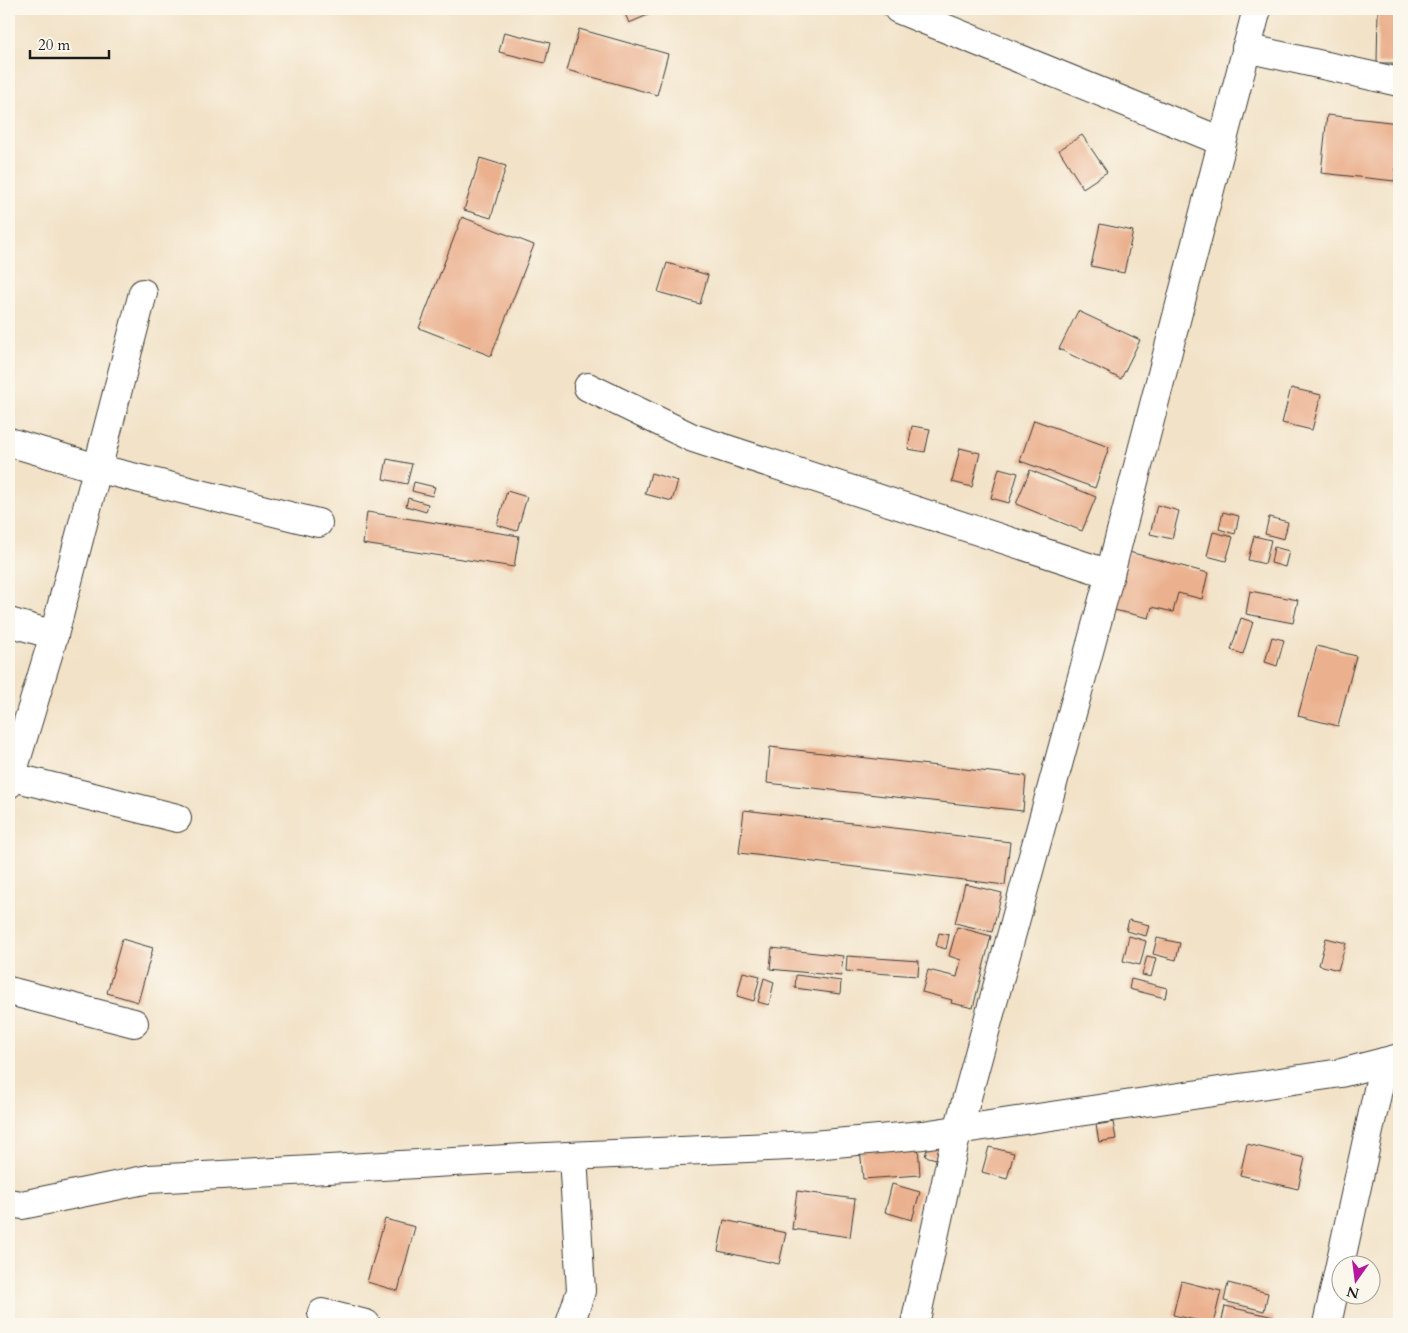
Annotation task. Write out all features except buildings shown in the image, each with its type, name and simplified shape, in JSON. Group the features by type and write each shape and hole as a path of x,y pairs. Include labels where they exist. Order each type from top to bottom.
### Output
{"street":[{"path":"898,9 1221,141"},
{"path":"915,1324 958,1128 1110,574 1256,9"},
{"path":"1246,48 1399,82"},
{"path":"143,293 54,635 9,779 177,818"},
{"path":"588,387 693,438 1110,574"},
{"path":"9,442 100,469 318,523"},
{"path":"9,622 54,635"},
{"path":"9,991 134,1023"},
{"path":"9,1203 22,1206 148,1179 813,1145 923,1135 958,1128 1341,1073 1392,1060 1327,1324"},
{"path":"570,1324 581,1291 573,1156"},
{"path":"322,1313 366,1324"}]}
